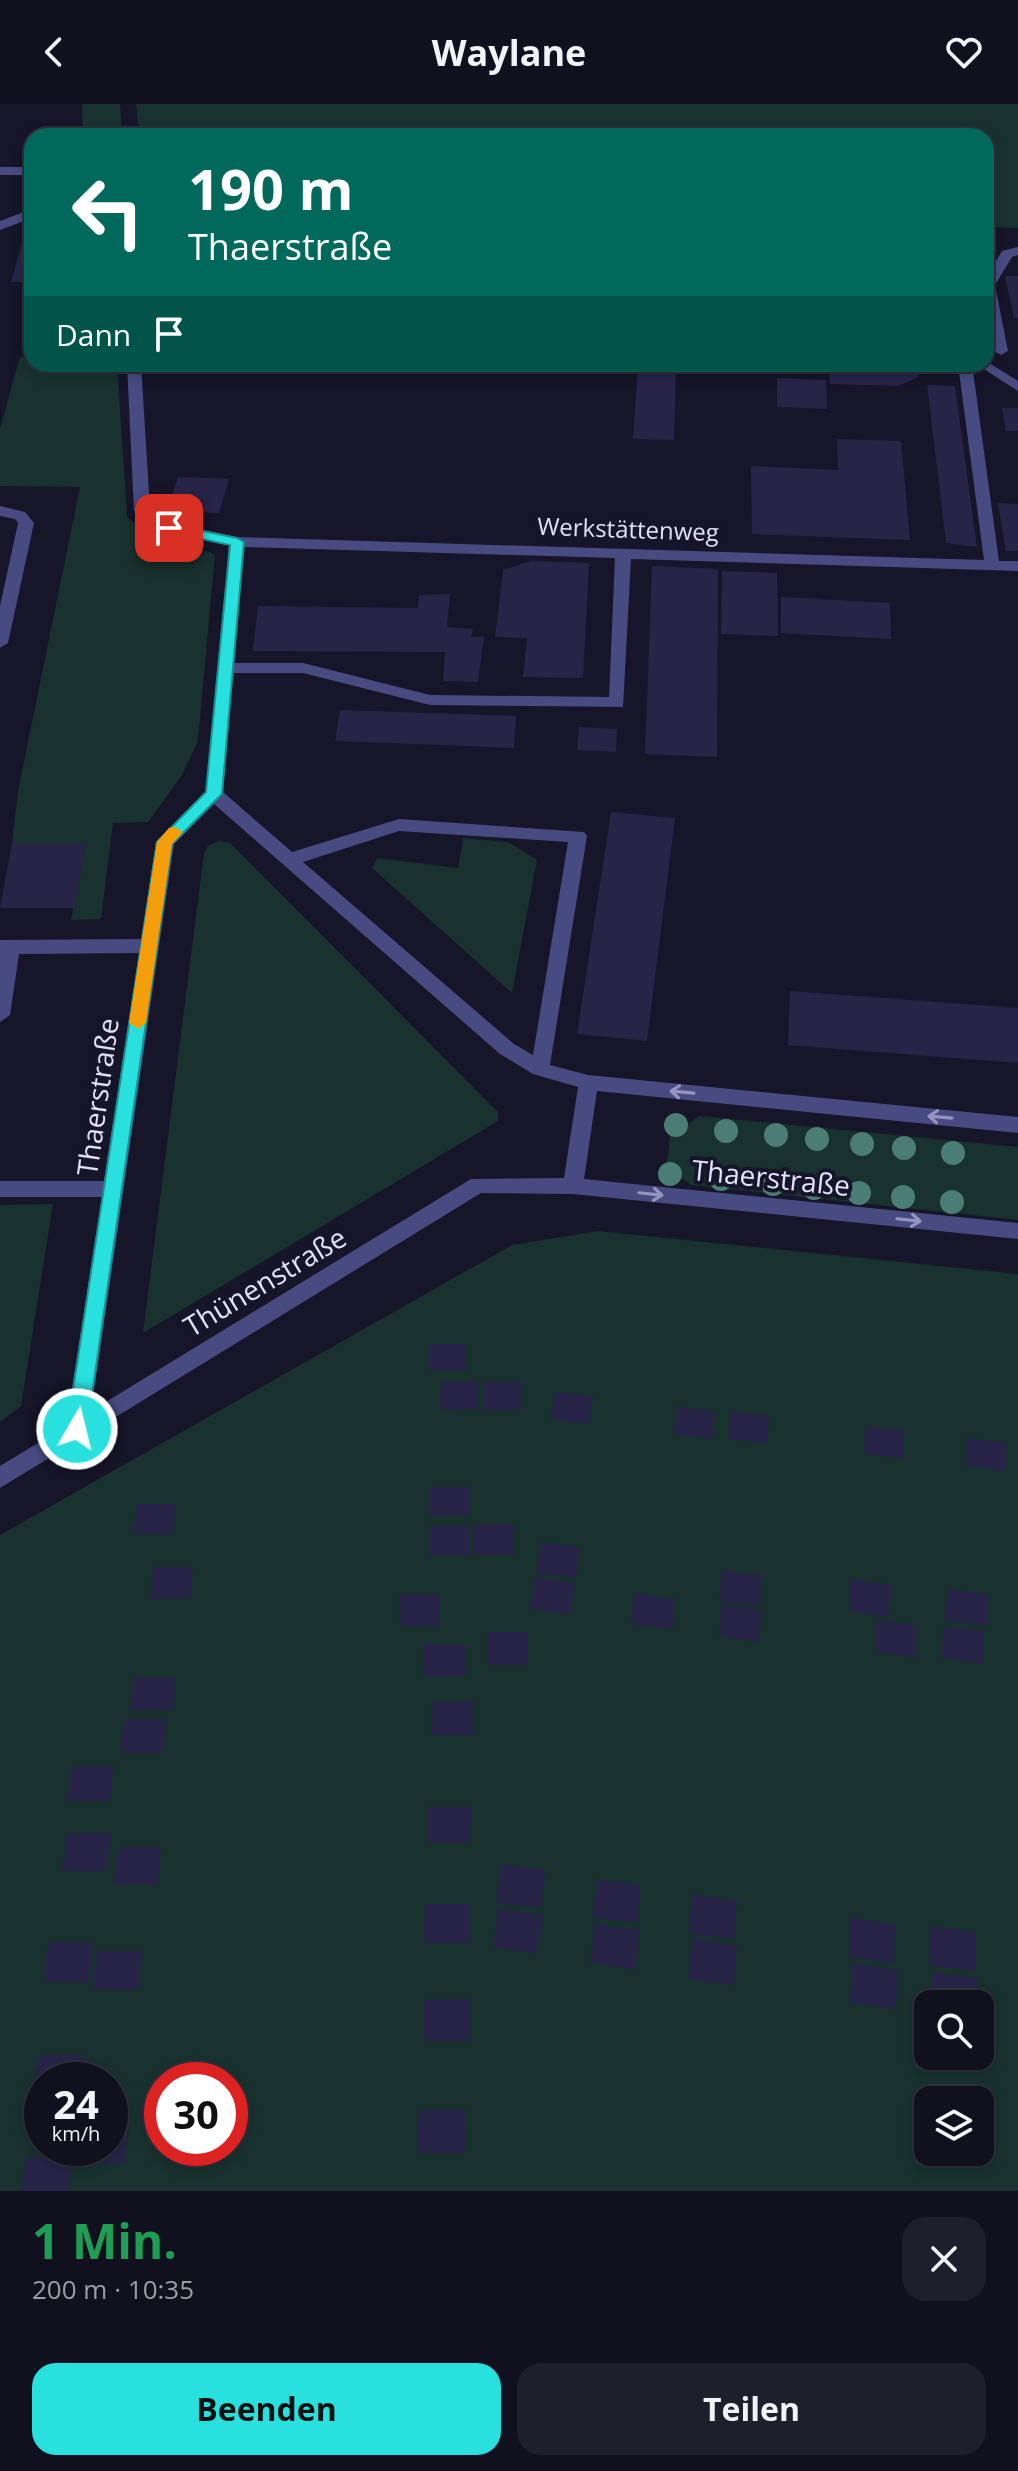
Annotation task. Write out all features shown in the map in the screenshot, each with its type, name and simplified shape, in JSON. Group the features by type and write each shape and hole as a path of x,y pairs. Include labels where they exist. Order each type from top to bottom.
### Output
{"street":[{"path":"0,171 24,171"},
{"path":"0,226 24,216"},
{"path":"994,275 1007,254 1018,251"},
{"path":"994,351 1018,352"},
{"path":"994,371 1018,387"},
{"path":"134,372 142,511 169,528 237,542 214,794 507,1049 540,1069 588,1083 1018,1125"},
{"path":"966,372 992,565"},
{"path":"0,511 20,515 26,523 0,643"},
{"name":"Werkstättenweg","path":"237,542 1018,566"},
{"path":"226,668 303,668 430,700 617,703 623,554"},
{"name":"Thaerstraße","path":"77,1429 165,842 214,794"},
{"path":"291,859 399,825 578,836 540,1069"},
{"path":"0,1015 6,947 149,946"},
{"path":"573,1186 588,1083"},
{"name":"Thünenstraße","path":"0,1478 478,1185 573,1186"},
{"name":"Thaerstraße","path":"573,1186 1018,1231"},
{"path":"0,1189 113,1189"}],"green space":[{"path":"82,104 120,104 122,128 83,128"},
{"path":"136,104 1018,104 1018,228 994,227 994,128 138,128"},
{"path":"20,357 24,357 24,372 118,372 127,517 147,532 215,554 198,741 182,775 148,822 113,823 101,919 71,920 86,843 12,843 18,791 80,487 0,486 0,428"},
{"path":"463,838 508,842 537,860 512,993 372,868 377,858 458,868"},
{"path":"218,841 230,843 498,1112 498,1121 143,1333 204,853 208,846"},
{"path":"700,1116 1018,1147 1018,1220 691,1185 667,1166 670,1135"},
{"path":"53,1204 21,1406 0,1422 0,1205"},
{"path":"598,1231 1018,1274 1018,2191 0,2191 0,1535 512,1245"}],"building":[{"path":"24,236 24,282 11,282"},
{"path":"1005,276 1018,276 1018,318 1014,318"},
{"path":"637,372 676,372 674,440 633,439"},
{"path":"829,372 917,372 918,377 898,386 830,384"},
{"path":"777,378 826,380 827,409 777,407"},
{"path":"927,385 955,386 977,547 946,543"},
{"path":"1002,408 1018,408 1018,431 1006,431"},
{"path":"837,439 901,441 910,540 752,534 751,466 838,470"},
{"path":"178,477 229,479 219,513 167,511"},
{"path":"998,503 1018,504 1018,551 1006,551"},
{"path":"531,561 589,563 583,678 523,677 527,638 495,637 503,570"},
{"path":"652,566 718,569 717,757 645,754"},
{"path":"722,571 777,573 778,636 721,634"},
{"path":"450,594 447,627 473,629 471,637 484,637 478,682 443,681 445,652 253,651 258,606 418,608 419,595"},
{"path":"781,597 890,603 891,639 781,633"},
{"path":"340,710 516,716 514,748 335,741"},
{"path":"579,727 617,729 616,752 577,750"},
{"path":"611,812 675,818 647,1041 577,1034"},
{"path":"12,843 86,843 74,908 0,908"},
{"path":"790,991 1018,1008 1018,1063 788,1045"},
{"path":"429,1344 466,1344 466,1371 428,1371"},
{"path":"441,1381 478,1381 478,1409 440,1410"},
{"path":"483,1382 521,1382 521,1410 483,1410"},
{"path":"555,1392 593,1396 589,1424 551,1419"},
{"path":"677,1406 715,1411 713,1439 674,1434"},
{"path":"731,1411 769,1415 767,1443 728,1439"},
{"path":"865,1426 904,1430 903,1459 864,1453"},
{"path":"966,1438 1005,1443 1005,1471 966,1466"},
{"path":"430,1487 469,1487 469,1516 429,1516"},
{"path":"137,1504 176,1504 172,1534 133,1534"},
{"path":"514,1523 514,1555 474,1555 474,1524"},
{"path":"430,1526 469,1526 469,1556 429,1556"},
{"path":"541,1542 580,1547 576,1578 536,1573"},
{"path":"153,1567 193,1567 190,1598 150,1599"},
{"path":"722,1570 762,1575 760,1606 719,1601"},
{"path":"535,1577 574,1583 570,1614 529,1609"},
{"path":"850,1579 891,1585 889,1617 849,1611"},
{"path":"947,1589 987,1594 987,1626 946,1621"},
{"path":"634,1593 675,1599 672,1630 631,1625"},
{"path":"400,1594 440,1594 440,1626 399,1626"},
{"path":"721,1604 762,1610 759,1642 719,1636"},
{"path":"876,1620 917,1625 916,1658 875,1652"},
{"path":"943,1626 984,1631 984,1664 942,1658"},
{"path":"487,1632 528,1632 528,1665 487,1665"},
{"path":"424,1644 465,1644 465,1677 423,1677"},
{"path":"133,1677 175,1677 172,1710 130,1710"},
{"path":"432,1701 474,1701 474,1735 431,1735"},
{"path":"124,1719 166,1719 163,1753 120,1753"},
{"path":"71,1766 114,1766 109,1801 66,1801"},
{"path":"428,1807 471,1807 470,1843 427,1843"},
{"path":"67,1833 111,1833 106,1871 62,1871"},
{"path":"118,1847 161,1847 157,1885 113,1885"},
{"path":"501,1864 545,1870 540,1908 496,1902"},
{"path":"597,1879 640,1885 637,1923 592,1917"},
{"path":"692,1894 737,1901 734,1939 689,1933"},
{"path":"425,1904 469,1904 469,1943 424,1943"},
{"path":"498,1909 543,1915 537,1953 493,1947"},
{"path":"850,1917 895,1925 894,1964 849,1957"},
{"path":"595,1924 639,1930 635,1969 590,1963"},
{"path":"930,1926 975,1932 975,1971 929,1965"},
{"path":"692,1938 737,1946 734,1985 688,1979"},
{"path":"48,1942 93,1942 89,1982 43,1981"},
{"path":"97,1951 142,1951 138,1990 92,1990"},
{"path":"852,1963 897,1970 896,2009 850,2003"},
{"path":"932,1972 978,1978 978,1990 932,1990"},
{"path":"470,1999 470,2041 424,2041 424,2000"},
{"path":"38,2055 84,2055 83,2062 37,2062"},
{"path":"419,2110 466,2110 465,2153 417,2153"},
{"path":"25,2166 72,2166 69,2191 21,2191"}],"slow traffic":[{"path":"138,1023 165,842 175,832"}],"route":[{"path":"77,1429 165,842 214,794 237,542 169,528"}]}
